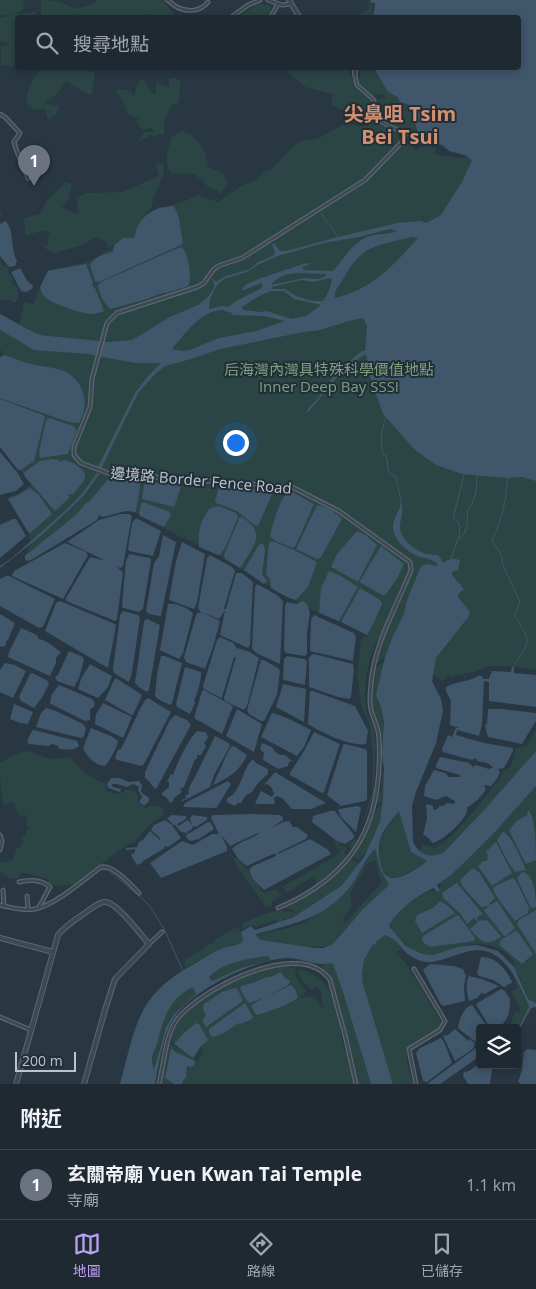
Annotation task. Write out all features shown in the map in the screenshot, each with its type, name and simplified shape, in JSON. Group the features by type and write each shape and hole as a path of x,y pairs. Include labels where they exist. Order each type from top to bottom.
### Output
{"street":[{"path":"166,0 180,9 193,11 202,8 208,2"},
{"path":"234,15 248,5 260,0"},
{"path":"268,0 278,4 290,2 298,15"},
{"path":"272,15 278,4"},
{"path":"355,70 357,85 374,100 377,120 406,134"},
{"path":"0,114 20,133 14,142 28,178"},
{"name":"邊境路 Border Fence Road","path":"278,908 308,894 337,871 358,844 372,815 380,777 378,729 372,712 370,696 372,669 378,648 412,565 408,559 340,510 292,487 111,474 81,463 74,455 74,447 90,407 91,382 110,318 117,313 200,286 218,266 242,258 365,180 403,140 406,134"},
{"path":"0,836 2,841 0,850"},
{"path":"0,905 28,909 38,908 51,902 105,866 112,869 139,893"},
{"path":"19,882 45,882 50,887 38,908"},
{"path":"2,890 4,906"},
{"path":"27,896 28,909"},
{"path":"16,1084 58,935 62,930 103,902 110,902 116,906 149,944"},
{"path":"84,1084 115,979 162,932"},
{"path":"0,940 53,952"},
{"path":"159,1084 172,1031 177,1020 184,1012 212,990 227,983 252,973 289,963 316,968 324,972 330,980 345,1033 356,1084"},
{"path":"414,969 445,1021 440,1030 409,1049 416,1084"},
{"path":"0,1018 31,1030"}],"green space":[{"path":"0,0 23,0 24,8 14,15 35,11 36,15 15,15 15,42 13,43 15,46 15,67 1,65 1,47 10,43 2,41 0,43 0,18 10,16 0,15"},
{"path":"41,0 59,2 75,9 94,4 97,0 162,0 174,15 150,14 41,15"},
{"name":"后海灣內灣具特殊科學價值地點 Inner Deep Bay SSSI","path":"368,0 372,5 373,15 359,15 359,13 369,9"},
{"name":"后海灣內灣具特殊科學價值地點 Inner Deep Bay SSSI","path":"370,0 536,0 536,670 508,666 489,666 474,672 449,677 449,673 443,681 429,672 387,654 375,666 375,658 382,644 377,641 370,658 366,677 365,700 367,715 373,723 376,742 374,795 360,831 372,793 373,751 370,724 362,709 357,676 361,638 369,636 306,607 215,553 129,509 95,517 26,559 25,556 30,539 28,532 8,497 19,493 32,484 0,446 0,362 3,352 0,350 0,330 13,337 19,326 24,302 33,304 48,270 85,263 113,249 119,240 109,249 106,242 96,237 82,245 54,253 46,249 40,242 47,246 48,235 50,234 47,230 26,235 23,218 40,214 45,203 65,182 72,184 68,201 62,207 75,213 79,211 76,198 86,193 122,192 159,176 155,161 158,164 164,164 163,177 154,195 152,207 144,217 159,207 166,207 198,195 218,202 241,186 257,179 265,171 272,169 294,145 302,141 317,139 346,123 357,126 369,126 331,104 333,94 305,87 285,70 349,70 352,79 373,101 371,105 375,122 398,132 398,137 396,137 407,142 416,150 424,146 436,148 435,154 463,158 466,156 451,151 426,138 429,143 419,139 408,130 409,133 391,126 390,113 386,111 384,105 378,102 378,100 386,98 383,95 376,94 374,98 359,84 357,78 361,78 359,70 372,70 374,74 373,70 521,70 521,15 373,15 375,3 371,3"},
{"path":"259,3 272,6 268,15 240,15"},
{"path":"46,70 48,74 48,70 86,70 95,73 92,94 89,95 66,81 58,93 45,103 59,106 57,114 48,120 45,109 34,109 26,101 31,84 38,72"},
{"path":"176,78 181,82 180,95 177,105 172,104 164,122 164,134 157,135 157,137 151,135 139,142 143,132 154,132 151,128 143,130 137,124 137,120 141,119 140,117 136,118 127,113 124,103 116,93 118,89 132,93 133,97 137,87 135,86 137,86 139,81 144,80 152,93 156,94 156,83 169,87 169,79"},
{"path":"181,131 191,134 206,154 208,167 222,173 228,182 228,185 220,194 195,175 171,173 168,169 167,156 171,137"},
{"path":"0,260 3,266 8,267 9,274 13,279 12,283 18,287 18,300 14,303 10,300 0,300"},
{"path":"383,662 387,798 377,805 376,796 381,791 384,769 380,756 380,732 372,710 370,678 374,670"},
{"path":"536,729 536,751 485,809 444,852 432,855 419,852 423,845 436,848 463,824 502,776 503,771 511,766 516,749 528,745"},
{"path":"27,751 49,759 70,757 86,773 105,783 106,790 116,794 126,789 134,791 138,795 138,803 145,808 158,806 163,808 164,815 148,826 134,843 129,843 75,884 56,886 48,884 48,879 22,872 19,878 11,879 0,871 0,862 4,863 13,860 16,849 19,848 23,841 20,837 26,835 26,831 29,829 26,824 28,820 26,815 21,816 18,814 13,802 4,805 1,790 0,763 18,753"},
{"path":"536,786 536,1003 528,999 519,976 508,959 516,967 514,962 507,954 497,948 476,944 466,945 466,948 431,955 423,954 410,949 389,926 397,915 412,902 429,890 434,892 441,886 440,883 468,859"},
{"path":"389,801 379,829 373,835 370,848 359,860 353,857 378,807"},
{"path":"399,810 419,857 428,860 406,874 391,878 382,870 380,844 384,832"},
{"path":"357,837 352,850 348,846"},
{"path":"334,841 339,841 339,845 344,846 348,850 345,851 345,854 348,856 347,858 333,873 314,888 316,881 312,877 287,893 283,887 341,851 337,850 343,849 337,848"},
{"path":"375,848 381,871 390,885 333,944 316,947 298,946 261,940 255,935 293,926 316,915 345,890","holes":["375,860 381,883 344,924 343,919 352,907 350,894 367,864"]},
{"path":"228,856 234,857 244,866 263,893 278,889 277,892 282,893 272,902 272,907 266,907 238,868 233,857"},
{"path":"351,858 358,862 358,866 332,894 290,919 284,919 279,923 275,920 256,927 253,925 243,929 243,923 262,915 281,911 295,913 295,911 285,908 321,886"},
{"path":"239,926 243,940 241,943 223,948 185,968 185,959 206,948 208,944 215,943 215,939"},
{"path":"385,935 395,941 401,949 394,955 399,955 409,968 442,1024 440,1028 408,1048 407,1061 413,1084 393,1084 369,1006 360,987 362,947 375,943"},
{"path":"267,956 270,960 241,968 212,981 209,977 211,982 198,991 196,986 193,987 196,994 176,1013 166,1028 156,1066 155,1084 140,1084 168,995 230,962"},
{"path":"330,963 334,966 343,992 371,1084 357,1084 334,986 329,976 321,968 323,964"},
{"path":"282,964 289,964 288,967 293,968 297,965 295,975 306,991 303,996 301,995 302,998 310,996 324,1010 320,989 317,986 312,990 303,981 298,970 311,974 321,980 328,989 337,1012 344,1050 347,1051 354,1084 159,1084 159,1081 162,1081 169,1043 192,1057 171,1041 178,1022 191,1007 207,994 225,985 225,983","holes":["201,1048 203,1050 198,1061 193,1058"]},
{"path":"513,973 529,1008 521,1024 511,1024 514,1013 520,1011 520,1007 511,992 517,988"}],"water":[{"path":"370,0 536,0 536,481 522,477 507,478 462,474 436,465 415,450 383,414 370,377 366,354 348,366 308,412 306,411 319,397 336,372 362,351 365,351 367,326 363,318 320,330 220,349 165,366 138,393 101,469 98,467 135,393 161,363 135,363 87,354 34,350 0,330 0,314 40,335 109,342 132,340 170,317 198,305 208,297 214,288 211,277 216,282 226,276 250,269 258,262 271,257 275,253 272,244 274,243 280,251 286,251 397,223 420,221 426,223 441,215 463,180 472,160 465,155 449,151 443,145 435,144 431,140 420,136 414,118 415,111 409,105 400,102 398,97 388,92 375,70 521,70 521,15 374,15 375,3 371,3","holes":["390,229 397,231 373,235 358,242 333,271 304,270 302,267 313,263 303,264 245,285 241,291 262,283 262,288 234,302 229,307 221,306 209,309 210,299 217,285 224,279 247,272 259,264 278,256 324,243","411,237 418,238 391,267 371,283 335,298 335,293 349,269 363,253 378,246","297,273 325,274 326,276 318,279 304,278 271,285 282,276","331,278 328,293 323,301 313,301 296,296 285,289 273,289 272,287 301,280 313,282","272,291 284,291 294,299 321,305 306,316 291,319 267,311 243,310 242,307","222,310 233,315 265,316 285,321 256,331 219,338 190,350 172,349 194,324 214,311"]},
{"path":"174,206 179,218 183,244 99,282 95,281 90,265 96,258 113,252 114,245 123,238 134,238 142,219 150,212 163,207"},
{"path":"6,221 11,230 17,261 15,266 9,267 0,256 0,224"},
{"path":"182,247 189,266 190,278 188,286 111,309 106,305 98,285 101,282"},
{"path":"86,264 93,282 92,286 95,288 104,311 94,314 83,313 53,302 43,295 40,287 48,271"},
{"path":"20,268 28,282 33,285 32,289 26,292 21,291 11,272"},
{"path":"5,355 28,363 62,370 72,376 78,382 84,395 84,409 79,423 68,422 0,398 0,357"},
{"path":"0,399 45,417 34,461 21,470 18,470 0,447"},
{"path":"49,418 73,426 77,430 68,454 40,458 39,452 46,420"},
{"path":"0,452 17,472 24,484 16,491 0,495"},
{"path":"52,459 73,463 85,474 82,484 73,494 68,494 69,498 55,511 23,473 40,461"},
{"path":"97,473 100,473 74,505 42,535 0,568 0,566 13,557 65,511 82,494"},
{"path":"108,479 139,482 136,512 126,511 103,517 99,515 97,520 31,560 27,561 25,559 25,556 77,514"},
{"path":"146,482 180,485 174,507 142,499"},
{"path":"219,487 270,490 272,494 258,526 254,525 237,511 216,503"},
{"path":"30,488 38,494 52,514 30,533 8,499"},
{"path":"288,492 294,493 314,504 293,548 275,541 270,536 279,505"},
{"path":"401,501 400,531 410,544 424,553 439,556 443,563 451,559 460,560 458,570 452,572 452,574 464,590 460,592 458,597 470,612 469,616 436,658 432,681 441,699 443,711 436,743 412,806 413,842 426,855 444,852 536,751 536,786 468,859 437,885 440,891 436,891 434,888 415,899 402,909 389,926 406,946 422,954 433,955 458,947 477,945 498,951 514,967 528,999 536,1003 536,1007 531,1008 521,1027 529,1007 511,971 497,956 475,950 437,961 426,962 412,957 395,941 385,935 375,945 373,944 364,960 362,975 363,984 393,1084 371,1084 333,964 321,964 287,958 273,960 241,970 209,987 195,997 183,1007 170,1025 162,1050 155,1084 120,1084 130,1045 142,1013 150,999 161,987 176,975 212,953 241,943 243,940 241,932 251,926 255,930 294,917 341,886 364,857 380,822 383,797 384,770 382,753 384,722 376,695 385,657 404,614 407,600 421,566 429,564 436,566 438,564 413,554 395,536 394,520","holes":["399,811 411,852 427,861 407,874 393,878 387,876 383,871 379,846 382,834","375,849 381,871 389,885 363,909 333,944 323,948 314,948 261,940 257,937 256,934 296,923 332,905 352,884","267,956 270,960 241,968 212,981 209,977 228,965","193,987 196,994 174,1014 166,1027 154,1070 152,1057 165,1016 178,997"]},
{"path":"143,502 170,512 171,515 164,527 140,516 139,513"},
{"path":"317,505 331,510 342,519 321,557 317,559 296,549"},
{"path":"219,506 236,513 238,517 226,546 218,555 199,547 199,531 204,517 210,508"},
{"path":"121,514 132,516 123,566 121,568 117,567 123,572 117,619 115,621 66,601 90,557 106,561 67,542 99,520"},
{"path":"242,517 254,529 256,540 240,568 225,559 224,555 239,518"},
{"path":"16,519 26,536 0,558 0,525"},
{"path":"135,519 161,531 153,556 129,551 128,549 132,523"},
{"path":"357,531 366,535 377,545 358,582 331,567 337,554"},
{"path":"163,535 176,542 161,616 159,616 149,614 146,611 154,563 159,556"},
{"path":"272,541 317,562 308,587 296,600 271,588 270,580 266,574 269,543"},
{"path":"182,542 205,554 197,602 194,609 169,600 176,561"},
{"path":"65,543 86,552 88,555 63,599 12,576 14,571"},
{"path":"260,543 264,545 265,551 262,574 267,581 264,584 244,570"},
{"path":"381,546 404,564 384,596 360,581"},
{"path":"129,554 150,558 151,561 143,609 139,612 123,608 122,604 126,561"},
{"path":"210,555 232,567 235,571 224,609 226,609 236,573 242,573 253,582 250,645 248,648 220,635 225,610 219,619 202,612 220,621 205,669 186,662 184,657 196,615 201,613 198,608 207,558"},
{"path":"329,571 358,587 339,621 319,613 321,588"},
{"path":"6,576 55,599 43,627 39,628 0,606 0,579"},
{"path":"257,584 277,595 283,601 280,664 256,653 252,649 255,587"},
{"path":"360,588 380,600 382,604 367,635 341,622"},
{"path":"60,601 115,624 108,668 45,631 56,603"},
{"path":"302,601 307,604 310,613 307,633 307,654 305,656 286,653 284,650 285,606 287,602 297,604"},
{"path":"168,604 182,606 193,614 183,653 179,659 160,650"},
{"path":"123,611 138,615 140,618 129,682 114,673 113,669 120,615"},
{"path":"0,614 15,623 6,641 6,645 3,647 0,646"},
{"path":"314,615 354,633 356,637 353,661 310,651 311,620"},
{"path":"147,619 160,625 149,690 147,692 135,683 144,622"},
{"path":"21,628 37,635 39,639 61,652 56,658 56,663 50,676 8,657"},
{"path":"220,637 233,643 237,648 250,652 259,658 247,706 244,710 225,701 224,698 236,657 234,657 221,698 204,689 203,686 217,640"},
{"path":"69,651 83,657 84,660 79,678 74,687 57,681 55,677 58,675"},
{"path":"314,654 353,664 351,697 349,699 309,687 309,658"},
{"path":"161,656 182,663 170,705 155,696"},
{"path":"287,656 307,661 305,685 283,680 284,659"},
{"path":"261,660 278,668 280,671 277,695 264,721 249,714 247,710"},
{"path":"5,663 15,665 26,671 13,698 0,692 0,670"},
{"path":"90,664 112,676 108,687 98,698 78,689 81,679"},
{"path":"512,666 514,667 514,673 536,675 536,707 489,701 489,682 484,681 482,725 479,736 457,730 456,735 484,743 513,748 513,751 504,768 498,769 500,772 497,779 491,786 484,785 485,791 467,807 466,814 456,827 433,843 425,835 423,836 427,818 426,805 433,806 433,809 436,810 447,803 454,804 455,801 446,796 436,800 424,796 425,786 434,770 445,773 449,777 460,777 460,775 436,768 440,757 469,763 473,767 476,765 489,769 493,767 487,763 477,761 476,758 472,760 443,752 442,749 448,735 452,737 456,728 459,728 450,725 451,701 446,687 480,675 484,679 489,679 492,671 511,672"},
{"path":"185,667 201,672 194,700 195,703 190,714 177,707 176,704"},
{"path":"32,673 49,683 43,696 34,708 21,701 19,697"},
{"path":"116,678 142,695 133,715 105,700"},
{"path":"283,684 306,689 304,722 276,707"},
{"path":"59,685 92,699 95,703 94,707 90,709 90,720 85,721 51,704 52,694"},
{"path":"204,690 233,706 222,734 194,718 202,691"},
{"path":"310,691 355,706 368,731 366,744 345,741 308,724"},
{"path":"148,698 171,712 142,766 117,760 115,758 118,750 121,749 141,707"},
{"path":"103,703 132,717 123,738 95,724 96,714"},
{"path":"14,704 33,712 28,724 10,719"},
{"path":"46,708 83,724 86,728 84,736 81,738 36,727 41,713"},
{"path":"237,709 262,724 254,752 226,736"},
{"path":"488,709 536,713 536,721 522,744 488,737 485,725 487,724"},
{"path":"272,713 311,730 304,747 297,756 261,737"},
{"path":"175,715 187,720 191,725 156,789 145,778 145,772 170,720"},
{"path":"91,728 118,741 113,754 105,766 92,760 83,748"},
{"path":"34,730 77,741 79,746 74,749 59,749 58,746 52,744 49,746 29,744 27,741"},
{"path":"198,731 206,732 208,738 204,743 206,746 201,755 197,755 197,759 195,759 184,787 180,789 182,792 170,803 162,793 169,787 169,782 167,782 171,774 173,775 188,743"},
{"path":"314,732 340,744 324,792 322,793 290,775"},
{"path":"215,736 229,743 230,746 214,775 210,787 181,802 183,799 186,799 185,795 188,795 189,787"},
{"path":"262,743 272,747 275,752 285,755 292,761 289,762 288,766 278,769 263,760 264,753 260,749"},
{"path":"343,745 367,751 367,799 341,806 327,795"},
{"path":"234,746 247,755 244,761 234,773 213,785 228,752"},
{"path":"253,759 256,763 268,769 268,774 252,792 246,795 241,803 235,806 227,802 227,798 236,791 247,767"},
{"path":"275,772 326,803 311,809 292,809 282,798 277,796 274,798 275,804 255,804 261,791 272,797 274,794 272,788 267,784 264,785"},
{"path":"111,778 119,778 129,782 139,781 142,785 141,792 149,798 149,801 144,806 139,802 142,797 138,790 139,787 133,784 127,787 112,784 113,787 121,789 120,792 108,788 107,784"},
{"path":"228,781 231,784 217,807 183,807 185,803"},
{"path":"358,806 361,808 356,832 341,817 338,810"},
{"path":"528,810 534,825 536,860 526,864 509,830 517,821 527,815"},
{"path":"335,811 354,835 354,838 345,844 337,841 312,822 313,816"},
{"path":"172,815 186,816 186,819 177,824 178,826 188,820 192,825 190,819 192,815 207,817 207,820 196,827 193,826 187,832 188,834 208,822 211,823 214,829 199,839 190,841 186,837 186,833 181,832 167,818"},
{"path":"213,815 280,815 283,817 283,820 271,828 289,821 293,827 297,827 308,835 306,839 278,854 310,839 327,849 331,854 264,890 253,879 249,870 253,866 276,856 276,854 247,866 239,860 232,849 260,832 230,846 221,835 227,851 161,878 150,863 182,841 193,845 212,834 219,834 211,818"},
{"path":"165,820 172,825 181,838 168,847 164,846 165,848 143,861 142,864 137,865 131,855 135,852 135,849 126,850 126,848 137,847 139,842 150,831 160,840 151,830 154,825"},
{"path":"503,832 510,838 526,870 515,872 508,862 497,840"},
{"path":"496,842 512,873 492,886 478,866 483,861 487,861 488,855 486,852"},
{"path":"473,868 479,872 495,898 489,904 497,901 515,928 506,936 504,936 485,912 484,910 489,906 481,907 462,886 460,880"},
{"path":"524,872 531,878 533,883 536,907 531,908 517,879"},
{"path":"513,878 529,908 528,913 515,921 498,899 493,889 495,886"},
{"path":"457,883 483,914 477,917 478,921 487,920 501,937 491,942 481,940 470,929 478,922 474,918 467,924 460,913 443,898 442,893"},
{"path":"440,901 447,905 455,915 453,914 422,933 415,921 417,915 433,908"},
{"path":"536,910 536,954 517,924 519,920"},
{"path":"457,915 475,938 474,941 430,947 424,943 423,936"},
{"path":"515,931 518,932 533,954 522,964 499,945 501,940"},
{"path":"481,957 496,961 512,982 504,987 493,980 479,976 477,973"},
{"path":"430,964 454,966 463,969 466,976 464,987 465,1001 443,1006 440,1003 423,970"},
{"path":"281,972 290,981 288,985 250,1003 246,1000 240,988 243,985 245,986"},
{"path":"469,976 499,986 485,994 481,993 477,998 469,1001 467,984"},
{"path":"291,985 298,997 285,1005 256,1015 251,1005"},
{"path":"235,988 238,990 243,1001 206,1027 202,1020 206,1016 203,1008 204,1004 222,992"},
{"path":"501,989 505,991 510,999 508,1015 503,1024 488,1024 476,1004"},
{"path":"245,1003 253,1017 222,1034 212,1037 209,1029"},
{"path":"472,1005 485,1024 476,1024 476,1042 458,1028 462,1014"},
{"path":"196,1023 199,1024 208,1040 201,1046 193,1058 174,1044"},
{"path":"455,1029 468,1041 469,1039 475,1043 473,1049 455,1061 443,1036 448,1035"},
{"path":"441,1038 452,1063 427,1082 423,1081 416,1053 420,1048"},
{"path":"171,1048 175,1052 195,1061 192,1067 187,1066 186,1078 182,1084 174,1084 165,1078"},
{"path":"476,1048 476,1059 440,1084 427,1084"},
{"path":"527,1049 536,1050 536,1084 521,1084 518,1082 522,1070 524,1052"},
{"path":"476,1066 476,1069 492,1069 490,1084 468,1084 463,1076 464,1072"}],"waterway":[{"path":"321,213 338,237"},
{"path":"386,418 383,427 382,449 383,454 386,456 389,472 396,477 401,501"},
{"path":"451,559 459,536 460,526 453,519 464,474"},
{"path":"459,539 466,530 467,511 475,494 477,475"},
{"path":"507,478 503,511 492,541 501,554 503,565 520,602 515,615 526,635 527,644 515,664"},
{"path":"86,880 100,870 108,870 144,900 164,929 182,969"},
{"path":"0,907 34,911 54,902"}],"place":[{"name":"玄關帝廟 Yuen Kwan Tai Temple","path":"34,186"}],"district":[{"name":"尖鼻咀 Tsim Bei Tsui","path":"400,126"}]}
